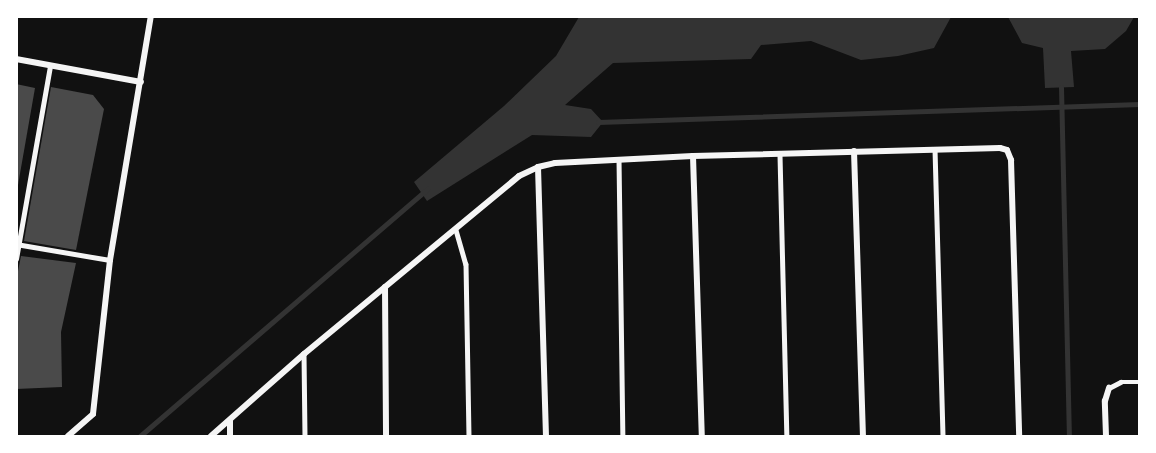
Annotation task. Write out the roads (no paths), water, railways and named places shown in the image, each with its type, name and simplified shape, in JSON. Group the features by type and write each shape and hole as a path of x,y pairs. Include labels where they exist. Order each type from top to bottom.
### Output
{"street":[{"path":"68,436 93,414 110,260 151,16"},
{"path":"16,59 141,82"},
{"path":"211,436 304,354 519,176 538,167 619,159 935,149 1007,150 1011,160 1019,436"},
{"path":"854,151 863,436"},
{"path":"693,156 702,436"},
{"path":"538,167 546,436"},
{"path":"385,287 386,436"},
{"path":"1106,436 1105,401 1109,388"},
{"path":"230,421 231,436"}],"lane":[{"path":"16,259 51,66"},
{"path":"935,149 943,436"},
{"path":"780,155 787,436"},
{"path":"619,159 623,436"},
{"path":"456,230 466,264 469,436"},
{"path":"18,244 110,260"},
{"path":"304,354 305,436"},
{"path":"1109,388 1121,382 1140,382"}],"waterway":[{"path":"1061,87 1069,436"},
{"path":"598,122 1140,104"},
{"path":"140,436 427,189"}]}
